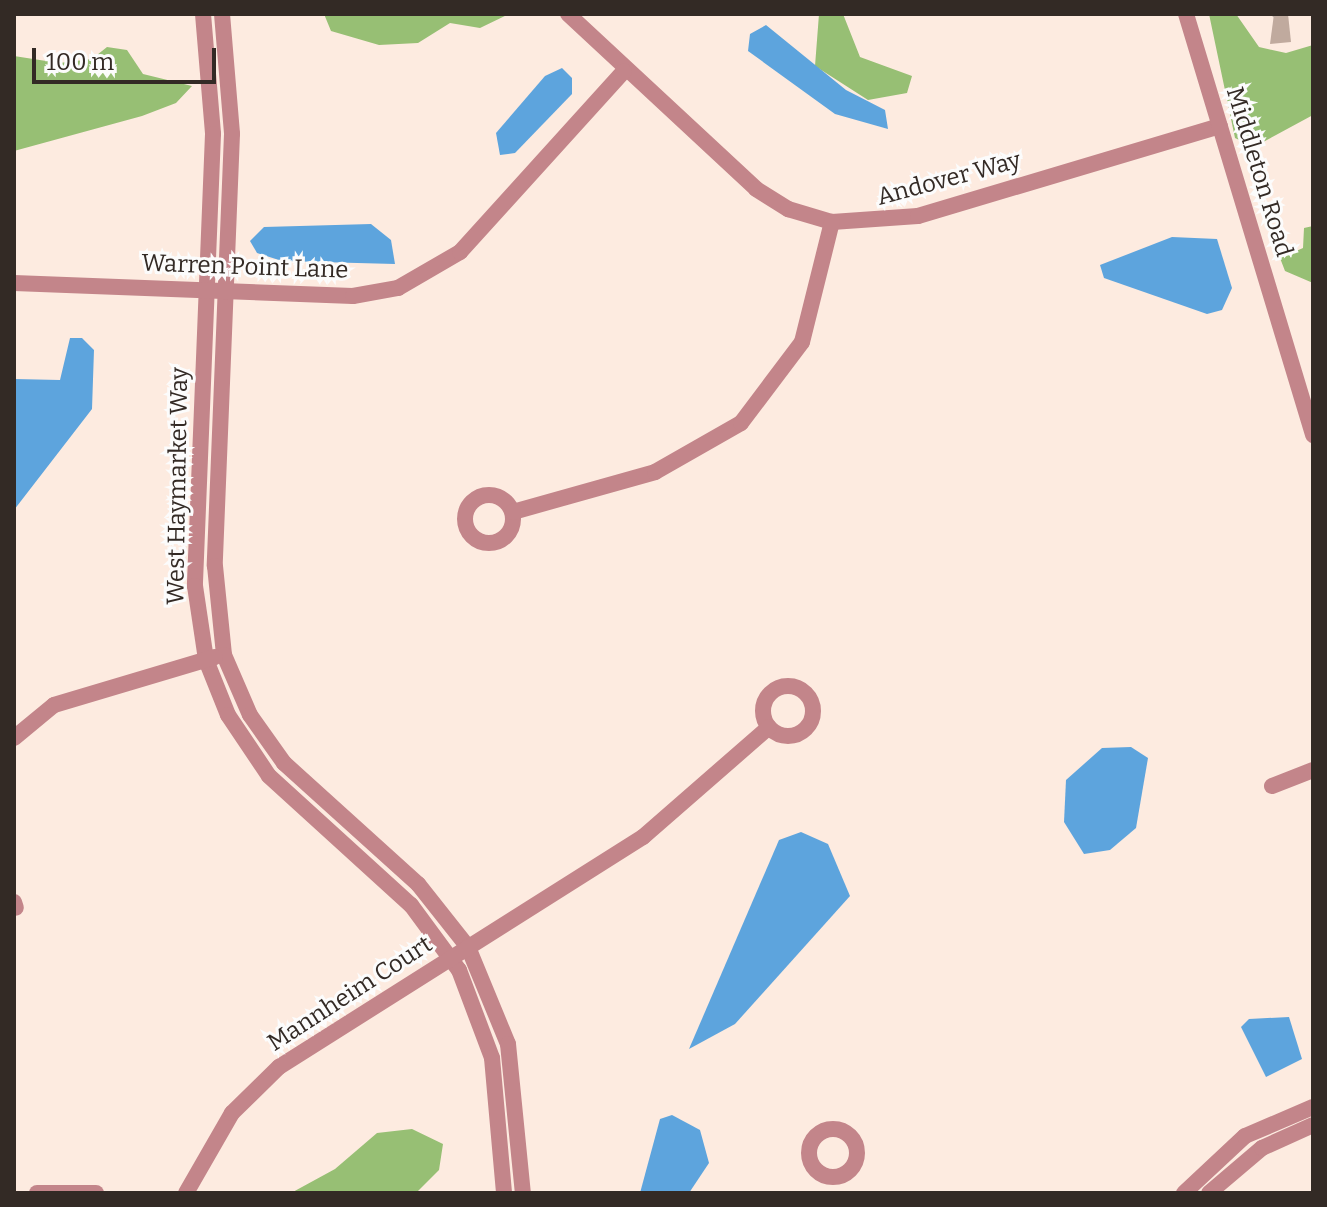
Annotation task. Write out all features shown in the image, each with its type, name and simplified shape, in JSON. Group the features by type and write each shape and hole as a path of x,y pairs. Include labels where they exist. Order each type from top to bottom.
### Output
{"street":[{"name":"West Haymarket Way","path":"203,14 213,91 195,586 206,660 228,715 269,776 392,886 460,952 492,1058 504,1193"},
{"name":"West Haymarket Way","path":"222,14 232,105 215,566 224,655 275,752 418,884 460,952 508,1044 523,1193"},
{"name":"Andover Way","path":"568,14 624,71 756,189 788,209 832,222 908,219 1220,126"},
{"name":"Middleton Road","path":"1186,14 1313,435"},
{"name":"Warren Point Lane","path":"14,283 353,296 419,280 460,252 624,71"},
{"path":"513,512 655,472 741,423 802,342 832,222"},
{"path":"14,738 54,705 224,655"},
{"name":"Mannheim Court","path":"186,1193 215,1136 253,1089 294,1055 643,837 769,727"},
{"path":"1272,786 1313,770"},
{"path":"1184,1193 1245,1136 1313,1107"},
{"path":"1209,1193 1262,1148 1313,1125"},
{"path":"37,1193 96,1193"}],"green space":[{"path":"324,14 509,14 480,28 450,23 418,43 379,45 331,31"},
{"path":"819,14 843,14 860,57 912,76 907,93 868,100 815,66"},
{"path":"1209,14 1236,14 1259,47 1286,53 1313,45 1313,115 1254,147 1235,138"},
{"path":"107,47 127,50 143,74 192,86 176,103 142,116 14,151 14,56 59,63 92,59"},
{"path":"1313,226 1313,283 1285,271 1280,258 1303,248 1304,228"},
{"path":"412,1129 443,1144 439,1170 417,1192 291,1193 335,1169 377,1133"}],"water":[{"path":"766,25 846,90 885,110 888,129 835,114 748,51 750,34"},
{"path":"562,68 572,78 572,94 515,153 500,155 496,133 545,76"},
{"path":"371,224 391,240 395,264 282,261 257,253 250,241 264,227"},
{"path":"1172,237 1217,239 1232,288 1222,310 1207,314 1104,278 1100,265"},
{"path":"70,338 82,338 94,350 92,409 14,510 14,379 60,380"},
{"path":"1131,747 1148,758 1136,828 1110,850 1084,854 1064,822 1066,780 1102,748"},
{"path":"801,832 828,844 850,896 735,1024 689,1049 779,840"},
{"path":"1289,1017 1302,1059 1266,1077 1241,1027 1249,1019"},
{"path":"672,1115 700,1130 709,1163 689,1193 640,1193 660,1119"}],"building":[{"path":"1274,14 1288,14 1291,42 1270,44"}]}
